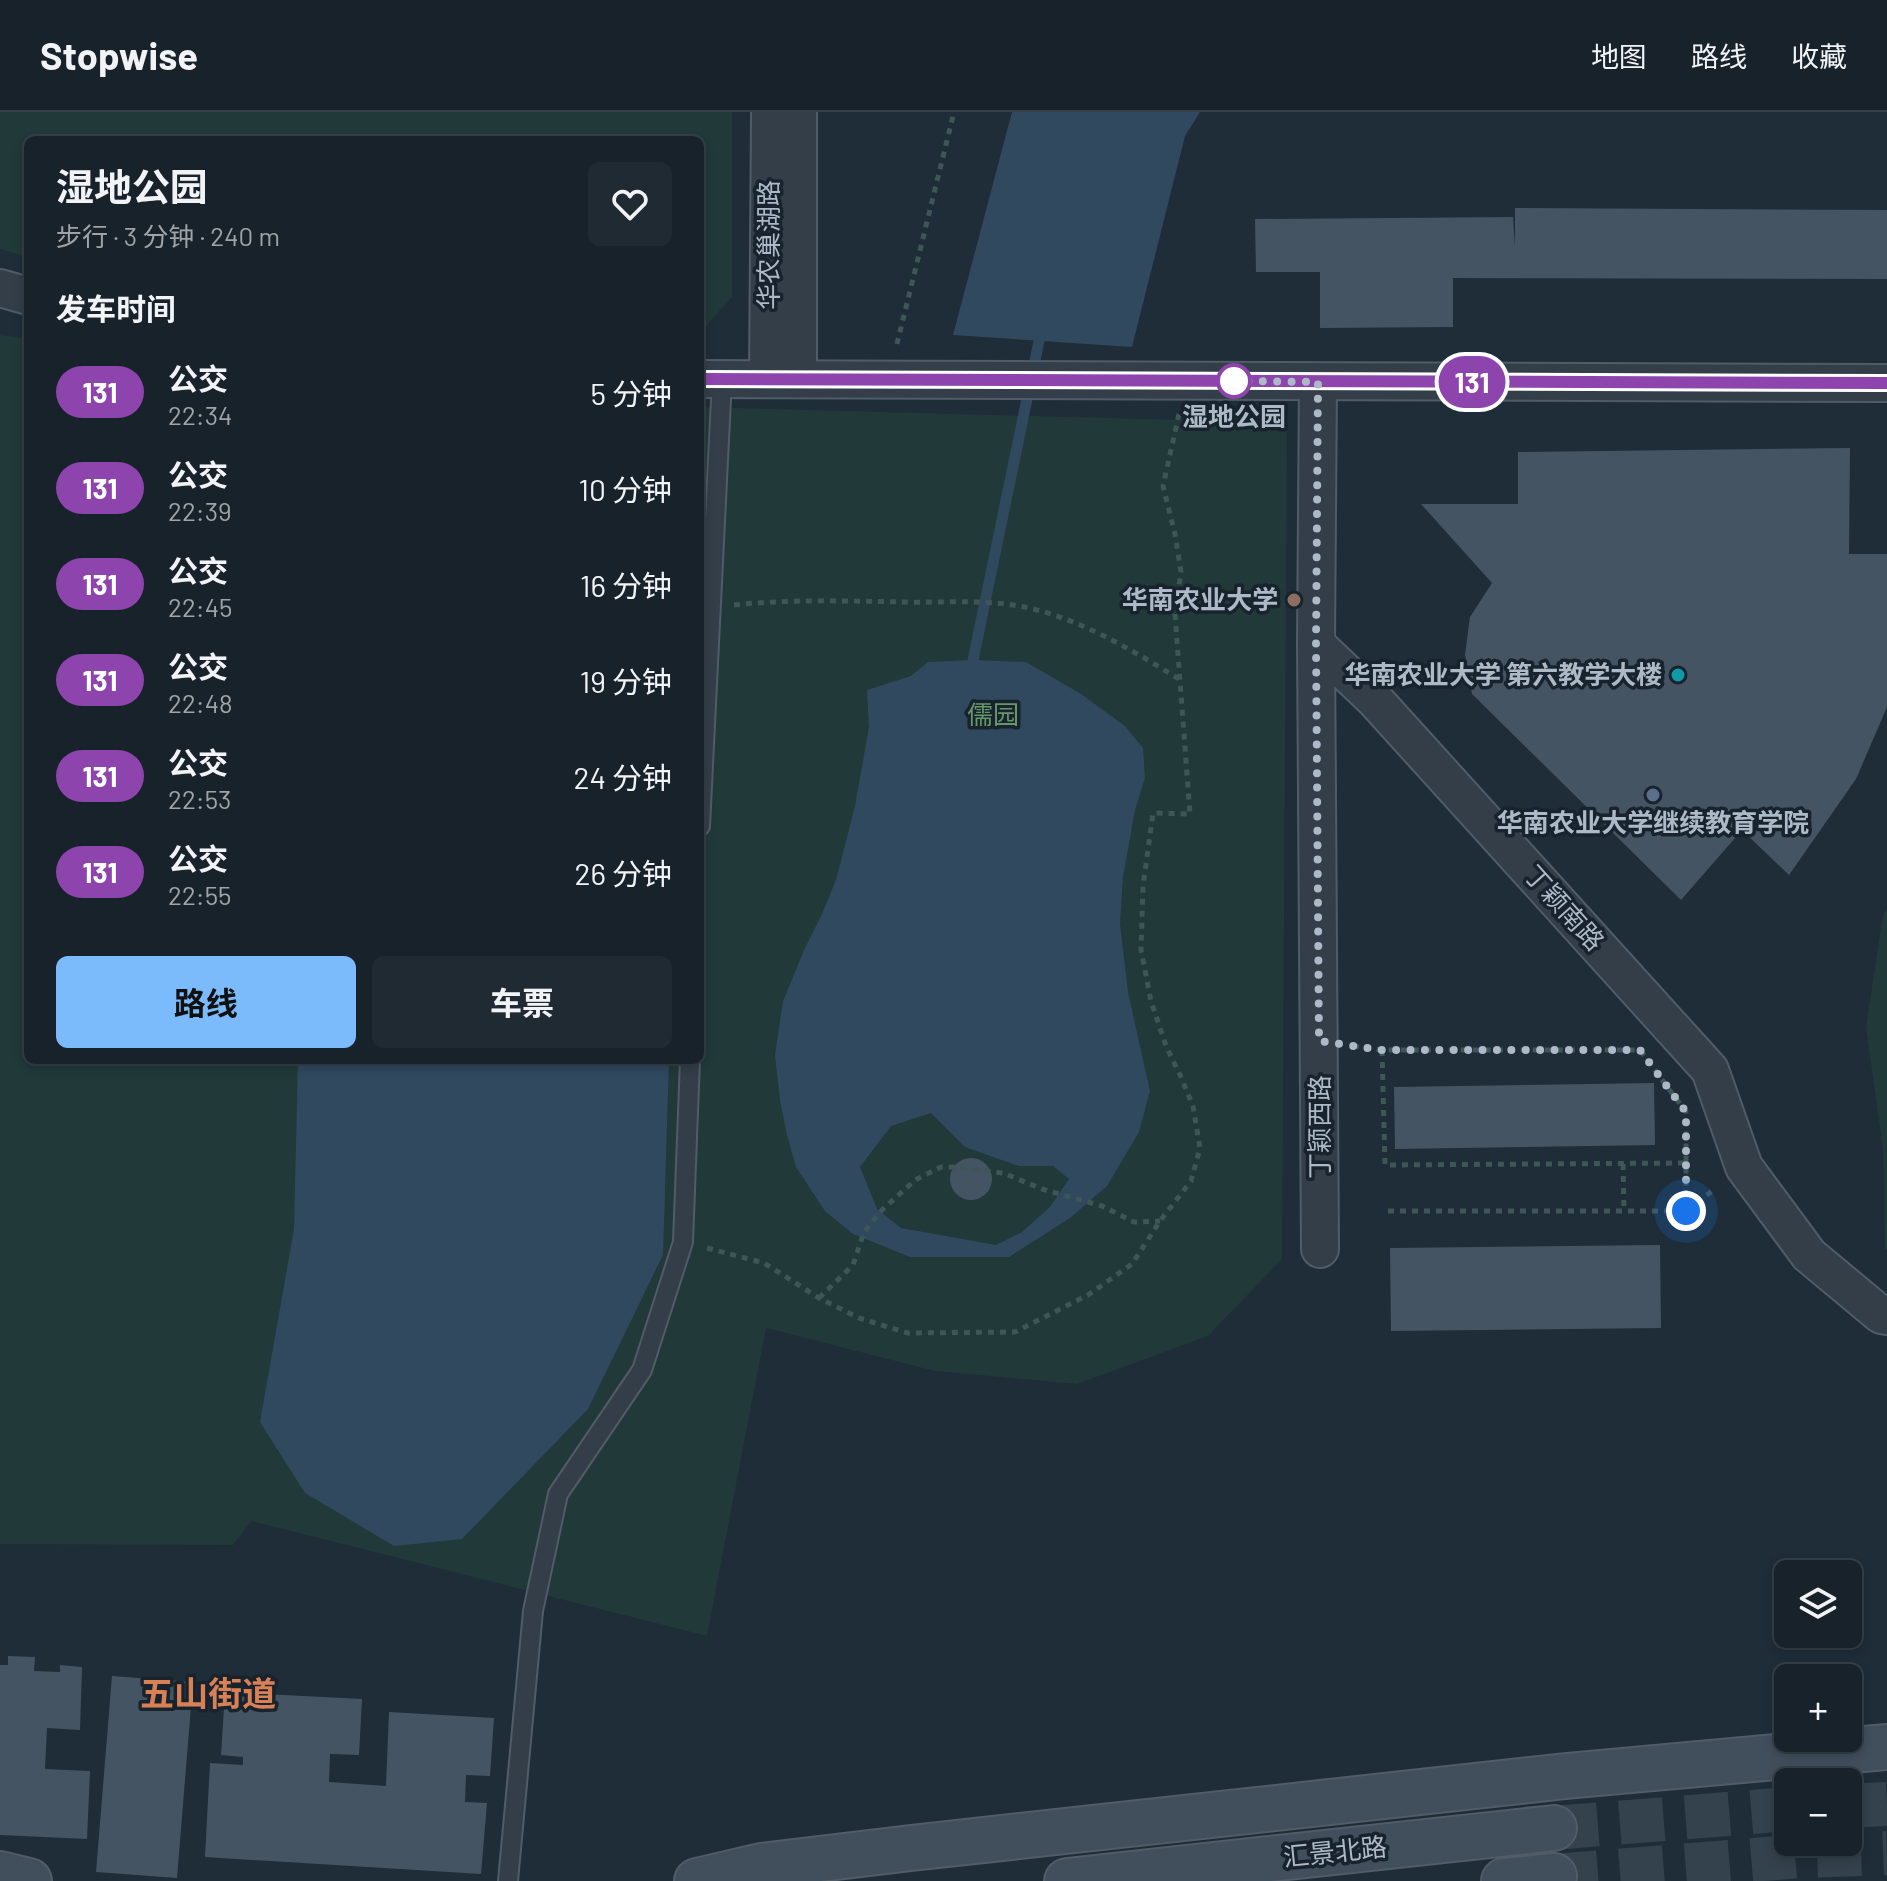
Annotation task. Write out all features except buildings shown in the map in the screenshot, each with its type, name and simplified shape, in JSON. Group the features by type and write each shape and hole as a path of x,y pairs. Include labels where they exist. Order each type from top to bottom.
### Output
{"street":[{"name":"华农巢湖路","path":"770,112 783,379"},
{"name":"华农巢湖路","path":"783,379 798,112"},
{"path":"0,288 24,295"},
{"path":"711,379 1887,383"},
{"name":"丁颖西路","path":"1318,382 1316,644 1320,1249"},
{"name":"丁颖南路","path":"1316,644 1375,700 1710,1070 1744,1167 1809,1255 1881,1315 1887,1316"},
{"path":"697,1881 761,1866 911,1848 1551,1778 1887,1747"},
{"name":"汇景北路","path":"1067,1881 1554,1828"},
{"path":"0,1874 29,1881"},
{"path":"1504,1881 1554,1876"}],"lane":[{"path":"704,747 711,608 711,379"},
{"path":"508,1881 533,1611 558,1494 642,1370 683,1242 690,1064"}],"path":[{"path":"889,379 954,112"},
{"path":"683,1242 764,1263 819,1298 859,1318 908,1333 1015,1332 1088,1295 1132,1264 1191,1181 1200,1148 1193,1106 1166,1046 1151,1001 1141,950 1143,886 1153,813 1190,814 1175,614 1181,572 1163,486 1178,420 1172,381"},
{"path":"711,608 752,603 848,601 1001,602 1040,610 1089,630 1180,679"},
{"path":"1319,1041 1382,1050 1640,1050 1686,1112 1686,1211 1388,1211"},
{"path":"1382,1050 1385,1165 1686,1163"},
{"path":"1623,1164 1624,1211"},
{"path":"819,1298 853,1265 864,1232 882,1210 915,1180 941,1167 1003,1173 1042,1189 1102,1206 1134,1222 1160,1221"}],"green space":[{"path":"0,112 732,112 732,297 704,328 704,136 24,136 24,256 0,249"},
{"name":"儒园","path":"0,335 24,338 24,1064 704,1064 704,407 1287,423 1282,1259 1208,1336 1077,1384 935,1371 766,1328 707,1636 251,1521 233,1545 0,1544"},
{"path":"1887,908 1885,1249 1883,1150 1866,1027 1883,915"}],"water":[{"path":"1012,112 1200,112 1185,136 1132,347 953,335"},
{"path":"928,662 1026,662 1081,694 1125,726 1143,748 1145,778 1135,810 1123,877 1120,924 1128,992 1150,1091 1139,1132 1107,1186 1070,1218 1009,1257 910,1257 853,1234 825,1211 796,1167 780,1100 775,1055 783,1001 836,880 855,806 869,727 867,690 911,676","holes":["931,1113 965,1147 1019,1166 1053,1166 1069,1179 1050,1207 1022,1232 996,1245 901,1228 877,1209 860,1167 891,1126"]},
{"path":"298,1064 669,1064 663,1255 588,1409 462,1539 394,1546 305,1493 260,1422 294,1229"}],"waterway":[{"path":"973,660 1039,341"}],"tunnel":[{"path":"1862,1805 1887,1804"},
{"path":"1554,1828 1774,1810"},
{"path":"1554,1876 1802,1856 1887,1853"}],"bus line":[{"name":"131","path":"704,379 1887,383"}],"place":[{"name":"湿地公园","path":"1234,381"},
{"name":"华南农业大学","path":"1294,600"},
{"name":"华南农业大学 第六教学大楼","path":"1678,675"},
{"name":"华南农业大学继续教育学院","path":"1653,795"}],"district":[{"name":"五山街道","path":"208,1694"}],"route":[{"path":"1234,381 1318,382 1319,1041 1382,1050 1640,1050 1686,1112 1686,1211"}]}
